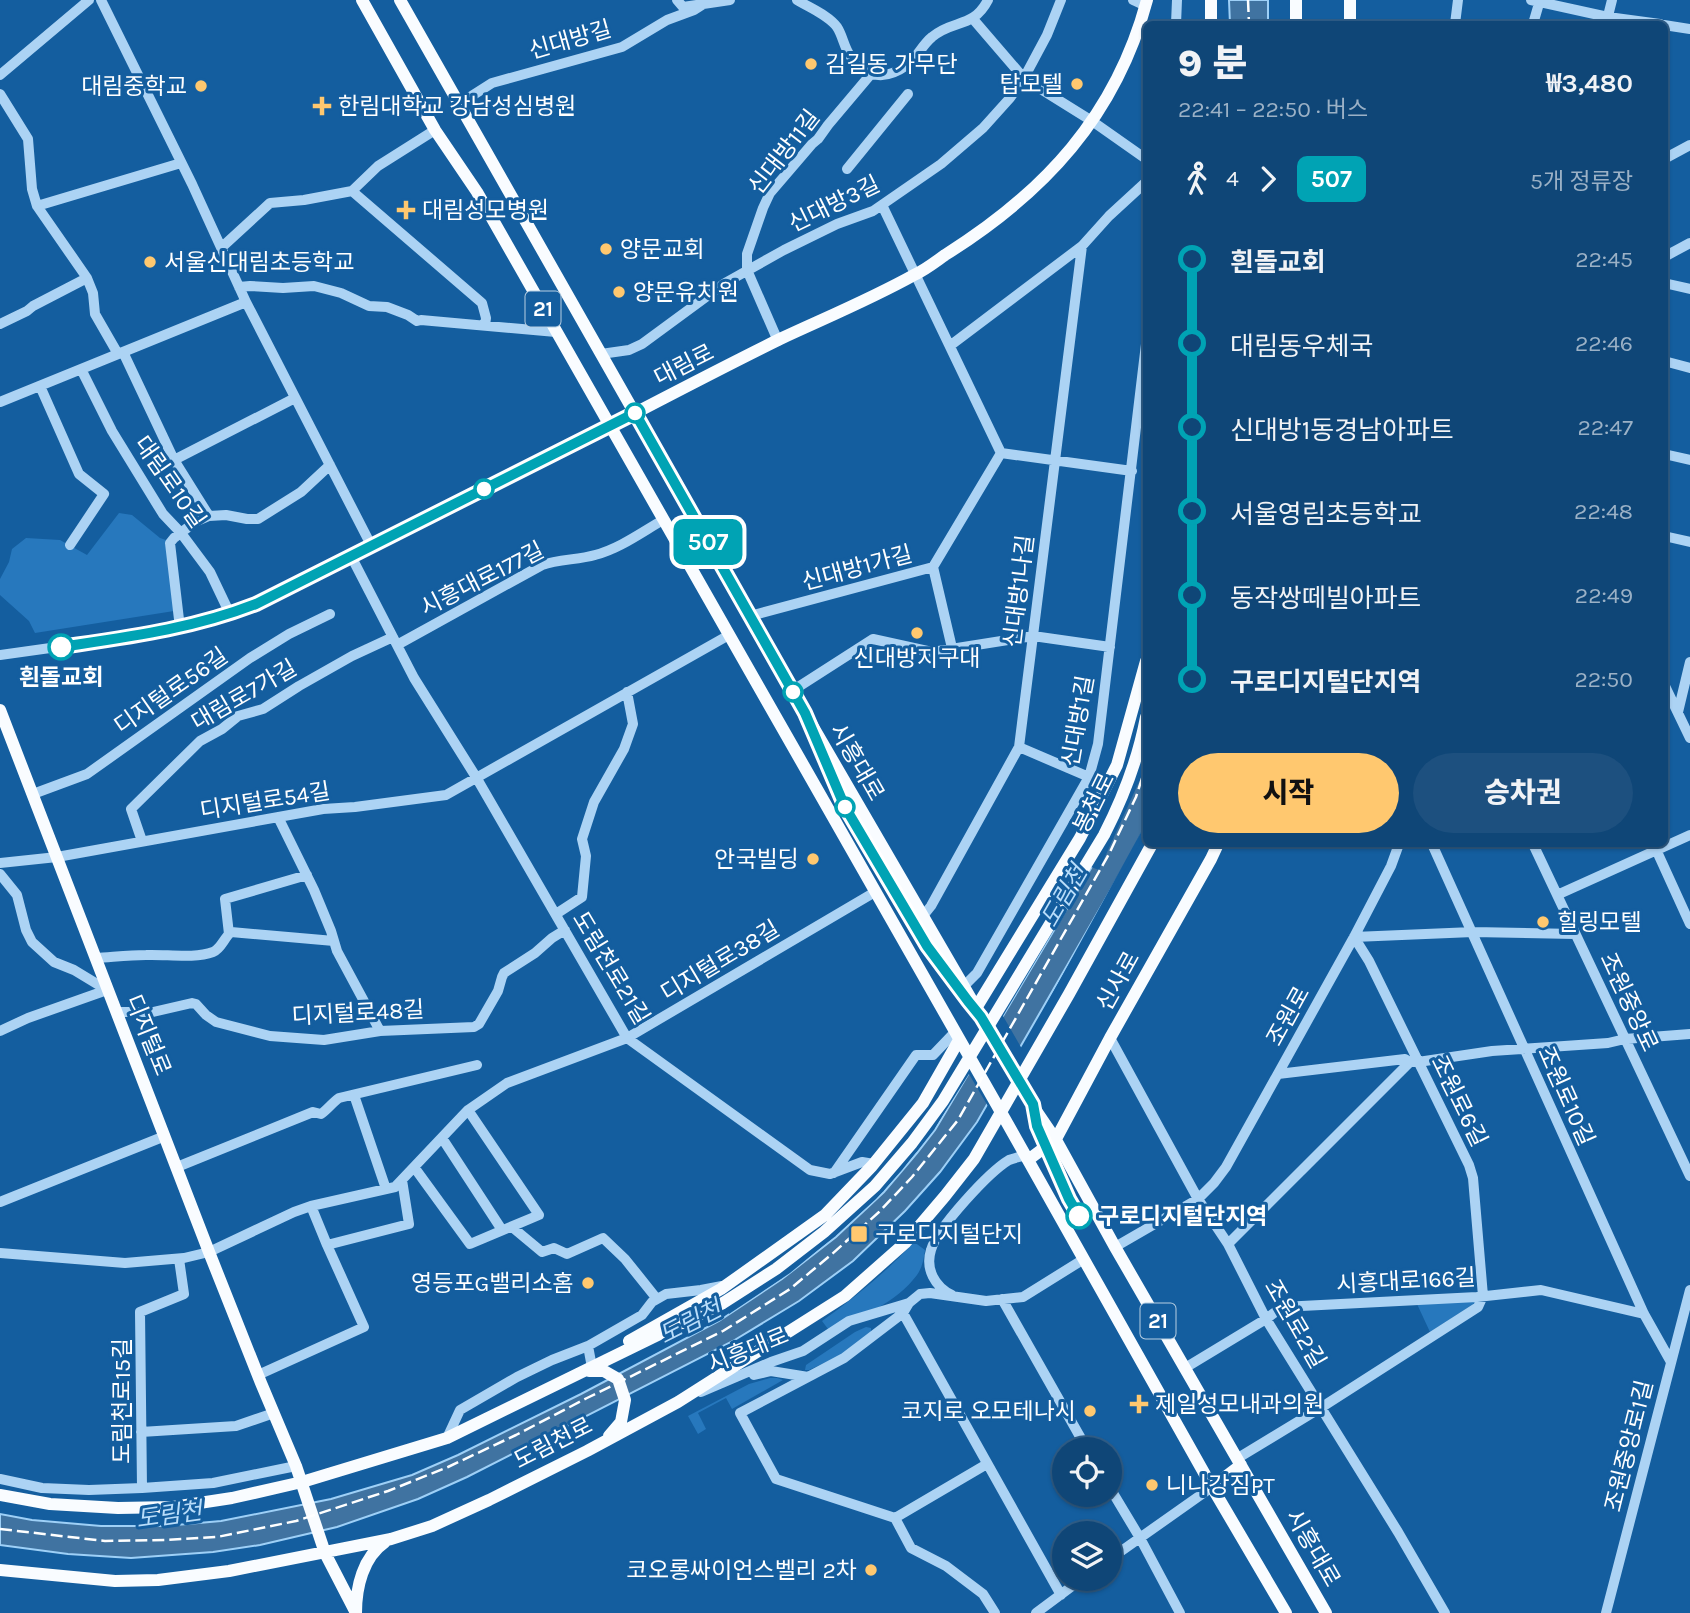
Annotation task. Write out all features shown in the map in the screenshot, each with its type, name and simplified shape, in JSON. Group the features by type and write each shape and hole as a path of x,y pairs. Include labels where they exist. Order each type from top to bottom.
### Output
{"main road":[{"name":"21","path":"362,0 435,130 477,192 1286,1613"},
{"name":"시흥대로","path":"400,0 792,691 976,1008 1056,1139 1115,1247 1326,1613"},
{"path":"1211,0 1211,21"},
{"path":"1296,0 1296,21"},
{"path":"1350,0 1350,21"},
{"name":"대림로","path":"610,426 916,275 985,230 1037,186 1062,160 1092,121 1122,68 1146,3"},
{"path":"976,1008 1080,838 1117,765 1143,672"},
{"name":"디지털로","path":"0,710 209,1252 296,1466 323,1548"},
{"name":"봉천로","path":"588,1366 723,1303 785,1262 824,1232 875,1186 943,1101 1104,835 1134,768 1143,730"},
{"name":"도림천로","path":"0,1570 103,1580 159,1580 229,1571 323,1548 391,1539 432,1527 502,1494 678,1402 845,1296 905,1243 945,1196 974,1159 1150,847"},
{"name":"신사로","path":"1056,1139 1217,847"},
{"path":"3,1498 104,1508 173,1507 304,1488 447,1438 588,1366 728,1284 825,1215 874,1164 923,1103 959,1039"},
{"path":"1026,1158 1056,1139"},
{"path":"588,1366 618,1379 625,1400 621,1422 604,1441"},
{"path":"1212,1486 1239,1462"},
{"path":"356,1613 359,1584 368,1561 376,1550 391,1539"},
{"path":"323,1548 356,1613"}],"street":[{"path":"0,75 89,0"},
{"path":"101,0 239,288 371,545"},
{"path":"677,0 683,7 705,2"},
{"name":"신대방길","path":"459,104 492,83 622,47 667,20 694,10 705,2 730,0"},
{"path":"797,0 836,25 851,58 871,74 881,77 905,66 939,31 973,19 988,0"},
{"name":"신대방3길","path":"601,354 629,350 642,344 725,283 836,224 873,211 941,164 996,115 1024,78 1047,35 1060,0"},
{"name":"대림로","path":"1133,0 1146,3"},
{"path":"1176,21 1177,0"},
{"path":"1455,21 1458,0"},
{"path":"1533,21 1536,1 1607,21 1612,0"},
{"path":"973,19 1024,78 1143,157"},
{"path":"1668,26 1690,29"},
{"name":"신대방11길","path":"747,270 747,254 770,193 871,74"},
{"path":"0,94 28,139 32,189 37,206 86,278 93,293 95,314 120,353 174,460 209,516"},
{"path":"847,169 908,94"},
{"path":"221,248 270,203 352,191 379,166 435,130"},
{"path":"1668,157 1690,145"},
{"path":"37,206 181,163"},
{"path":"951,345 1082,246 1108,216 1143,185"},
{"path":"352,191 482,303 485,325"},
{"path":"882,205 1002,453 1132,471"},
{"path":"1668,255 1690,243"},
{"name":"신대방1나길","path":"923,916 1019,747 1082,246"},
{"path":"747,270 778,341"},
{"path":"0,324 27,312 33,306 86,278"},
{"path":"1668,284 1690,289"},
{"path":"239,288 314,286 341,293 369,306 387,307 417,321 556,332"},
{"path":"0,402 246,302"},
{"path":"1668,361 1690,368"},
{"name":"대림로10길","path":"81,369 112,431 163,514 210,572 230,614"},
{"name":"신대방1길","path":"962,984 967,983 977,973 1089,777 1098,744 1143,371"},
{"path":"40,386 79,474 104,494 70,545"},
{"path":"174,460 295,398"},
{"name":"대림로","path":"0,655 180,628 230,614 256,604 610,426"},
{"name":"신대방1가길","path":"750,616 933,567 1002,453"},
{"path":"1668,455 1690,460"},
{"path":"180,628 170,543 195,522 209,516 257,519 301,492 330,465"},
{"name":"시흥대로177길","path":"395,641 542,565 610,550 663,520"},
{"path":"1668,537 1690,542"},
{"name":"도림천로21길","path":"351,556 414,678 476,777 627,1038 810,1170 834,1173"},
{"path":"933,567 952,648"},
{"name":"디지털로56길","path":"33,794 87,774 250,658 289,634 330,614"},
{"name":"디지털로54길","path":"0,863 57,857 323,809 446,794 729,635"},
{"path":"792,691 873,639 932,652 1033,636 1110,647"},
{"name":"대림로7가길","path":"142,841 131,810 200,741 238,716 263,709 352,656 395,641"},
{"path":"1678,712 1690,662"},
{"path":"556,914 582,897 586,856 582,839 594,802 624,749 634,724 626,692"},
{"path":"1668,692 1690,738"},
{"path":"1019,747 1089,777"},
{"path":"278,817 307,875 337,951 380,1031"},
{"path":"1668,842 1690,835"},
{"name":"조원로","path":"1115,1247 1198,1199 1226,1167 1354,937 1391,866 1398,847"},
{"name":"조원로10길","path":"1433,847 1644,1314 1671,1362"},
{"name":"조원중앙로","path":"1534,847 1690,1176"},
{"path":"1557,895 1653,847"},
{"path":"1655,847 1690,924"},
{"path":"0,874 17,895 32,942 54,962 74,970 107,990"},
{"path":"229,934 225,899 307,875"},
{"name":"디지털로38길","path":"0,1253 125,1263 179,1259 209,1252 312,1206 395,1187 468,1110 507,1083 627,1038 875,892"},
{"name":"디지털로48길","path":"117,1012 152,1012 192,1003 216,1022 270,1036 324,1040 380,1031 474,1027 479,1024 498,991 504,973 565,930"},
{"path":"96,958 214,952 231,932 334,941"},
{"path":"1354,937 1473,932 1576,934"},
{"name":"조원로6길","path":"1354,937 1369,961 1414,1062 1474,1178 1483,1297"},
{"path":"0,1031 28,1018 107,990"},
{"path":"1278,1074 1405,1059 1414,1062 1690,1034"},
{"path":"1110,1038 1198,1199"},
{"path":"834,1173 916,1055 933,1055 959,1039"},
{"path":"1228,1244 1414,1062"},
{"path":"177,1167 313,1112 321,1114 339,1098 477,1065"},
{"path":"354,1095 386,1189"},
{"path":"414,1167 470,1244 539,1215 468,1110"},
{"path":"0,1202 164,1136"},
{"path":"442,1138 507,1228 542,1252 554,1248 567,1254 603,1238 625,1259 657,1299"},
{"path":"1026,1158 1010,1160 960,1207 930,1250 931,1274 937,1284 956,1297 986,1301 1023,1297 1084,1259"},
{"path":"834,1173 862,1162 874,1164"},
{"path":"327,1245 409,1224 401,1180"},
{"name":"조원로2길","path":"1198,1199 1228,1244 1266,1319 1445,1613"},
{"path":"258,1375 364,1326 312,1206"},
{"name":"도림천로15길","path":"142,1488 140,1312 184,1294 179,1259"},
{"path":"447,1438 460,1410 541,1365 588,1346 642,1315 652,1302 666,1294 728,1284"},
{"name":"시흥대로166길","path":"1185,1368 1282,1307 1483,1297 1541,1290 1644,1314"},
{"name":"조원중앙로1길","path":"1606,1613 1690,1290"},
{"name":"시흥대로","path":"678,1402 803,1351 849,1321 909,1303 920,1294 956,1297"},
{"path":"1239,1462 1478,1307 1483,1297"},
{"path":"1002,1299 1080,1437"},
{"path":"909,1303 903,1314 844,1359 740,1413 776,1479 895,1518 911,1548 946,1566 984,1594 995,1613"},
{"path":"903,1314 1061,1595"},
{"path":"588,1346 588,1366"},
{"path":"726,1382 771,1371 808,1377"},
{"path":"141,1432 236,1426 274,1413"},
{"path":"895,1518 987,1464"},
{"path":"0,1479 41,1488 142,1488 213,1483 296,1466"},
{"path":"1122,1551 1212,1486"},
{"path":"1121,1507 1180,1613"},
{"path":"1036,1613 1066,1591"}],"shaded area":[{"path":"1229,0 1268,0 1268,21 1230,21"},
{"path":"119,513 132,515 166,540 174,611 35,633 29,621 0,595 0,579 12,549 26,538 60,540 87,555"},
{"name":"도림천","path":"1143,755 1143,831 977,1122 940,1172 905,1211 853,1261 799,1301 733,1341 467,1477 418,1499 337,1527 260,1545 213,1552 131,1558 68,1554 0,1545 0,1514 32,1520 101,1526 165,1526 221,1521 331,1499 412,1475 581,1394 719,1321 782,1279 836,1237 884,1192 917,1153 935,1130 1109,838"},
{"path":"914,1242 925,1250 925,1253 917,1275 908,1285 877,1308 831,1333 822,1321 870,1284"},
{"path":"1478,1301 1430,1332 1417,1304"},
{"path":"866,1327 871,1328 871,1333 841,1355 805,1370 806,1365"},
{"path":"770,1378 783,1380 732,1409 726,1398 698,1413 706,1429 698,1434 688,1416 749,1384"}],"pier":[{"path":"1143,747 1143,773 1099,870 1091,867 1003,1016 1022,1049 1143,828 1143,838 989,1108 969,1074 934,1129 876,1199 790,1273 729,1314 728,1311 834,1235 915,1151 932,1128 1106,836"}],"railway":[{"path":"1248,0 1249,21"},
{"path":"0,1529 105,1541 166,1540 217,1537 296,1521 388,1491 448,1467 723,1331 790,1289 879,1212 912,1177 958,1120 1109,854 1136,797 1143,775"}],"bus line":[{"name":"507","path":"61,647 180,628 256,604 635,413 805,713 840,799 927,946 981,1017 1033,1104 1037,1126 1079,1216"}],"place":[{"name":"김길동 가무단","path":"811,64"},
{"name":"탑모텔","path":"1077,84"},
{"name":"대림중학교","path":"201,86"},
{"name":"한림대학교 강남성심병원","path":"322,106"},
{"name":"대림성모병원","path":"406,210"},
{"name":"양문교회","path":"606,249"},
{"name":"서울신대림초등학교","path":"150,262"},
{"name":"양문유치원","path":"619,292"},
{"name":"신대방지구대","path":"917,633"},
{"name":"흰돌교회","path":"61,647"},
{"name":"안국빌딩","path":"813,859"},
{"name":"힐링모텔","path":"1543,922"},
{"name":"구로디지털단지역","path":"1079,1216"},
{"name":"구로디지털단지","path":"859,1234"},
{"name":"영등포G밸리소홈","path":"588,1283"},
{"name":"제일성모내과의원","path":"1139,1404"},
{"name":"코지로 오모테나시","path":"1090,1411"},
{"name":"니나강짐PT","path":"1152,1485"},
{"name":"코오롱싸이언스벨리 2차","path":"871,1570"}]}
